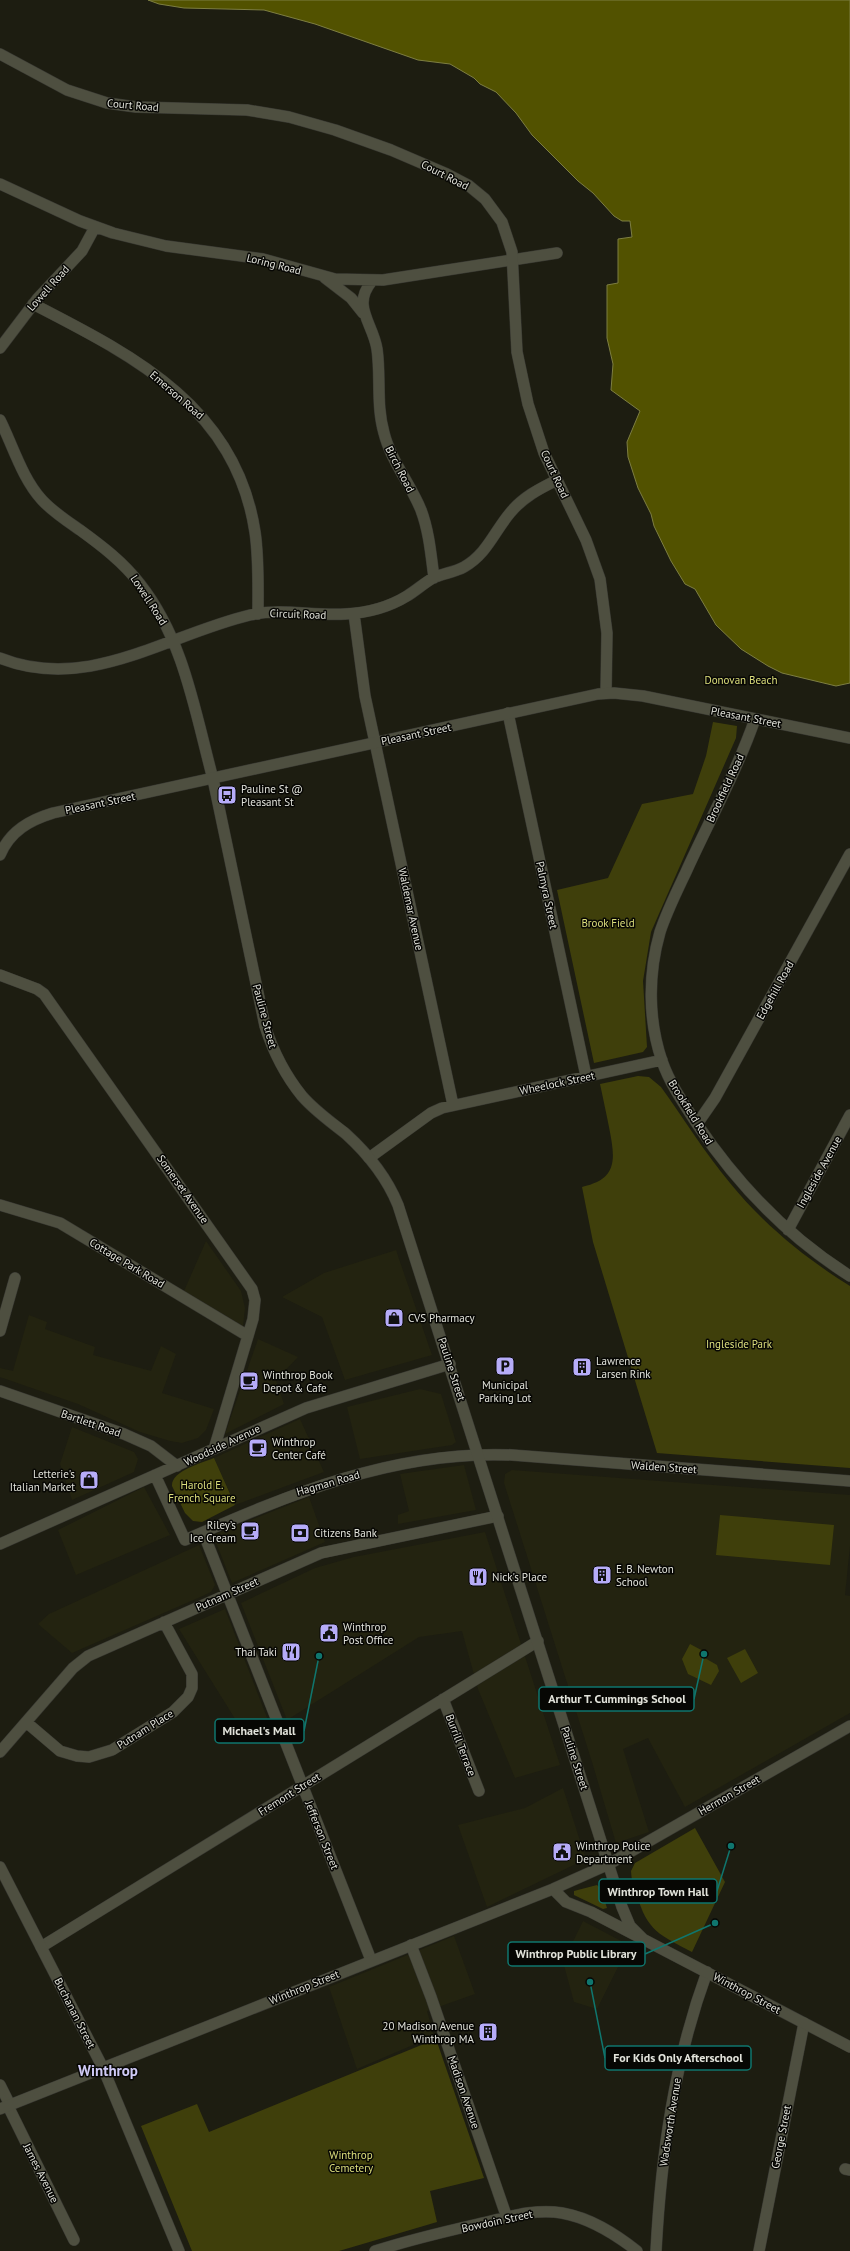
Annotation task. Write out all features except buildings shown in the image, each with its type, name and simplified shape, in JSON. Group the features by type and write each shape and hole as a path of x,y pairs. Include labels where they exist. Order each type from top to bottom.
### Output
{"street":[{"name":"Court Road","path":"0,54 61,87 95,101 129,107 222,108 276,114 335,130 398,152 457,179 481,195 502,222 509,239 513,260 515,331 522,383 539,439 588,545 600,579 607,633 606,693"},
{"name":"Loring Road","path":"0,184 95,227 166,246 263,259 324,277 372,281 557,253"},
{"name":"Lowell Road","path":"0,348 33,304 82,252 95,227"},
{"name":"Birch Road","path":"324,277 351,298 363,313 373,333 377,349 379,408 384,433 395,462 423,515 429,539 434,578"},
{"path":"363,313 364,295 372,281"},
{"name":"Emerson Road","path":"33,304 96,337 152,373 188,402 214,430 236,470 253,520 258,560 258,614"},
{"name":"Lowell Road","path":"0,420 26,477 41,499 58,514 107,550 132,574 148,594 174,642 183,666 213,779"},
{"name":"Circuit Road","path":"0,658 40,668 75,668 112,662 258,614 354,614 395,603 434,578 461,568 475,560 486,549 506,519 520,502 532,493 557,480"},
{"name":"Waldemar Avenue","path":"354,614 365,696 453,1105"},
{"name":"Pleasant Street","path":"0,855 15,833 38,818 508,713 606,693 643,696 850,738"},
{"name":"Palmyra Street","path":"508,713 586,1076"},
{"name":"Brookfield Road","path":"755,719 668,910 660,934 654,964 651,995 654,1026 662,1060 675,1090 697,1124 745,1188 813,1252 850,1276"},
{"name":"Pauline Street","path":"213,779 266,1026 275,1053 289,1079 302,1096 369,1158 387,1184 401,1213 479,1454 608,1864 626,1918 633,1930 643,1939"},
{"name":"Edgehill Road","path":"697,1124 715,1098 850,854"},
{"name":"Somerset Avenue","path":"0,975 37,988 44,994 250,1284 254,1295 255,1306 248,1336 214,1449"},
{"name":"Wheelock Street","path":"453,1105 662,1060"},
{"path":"369,1158 431,1113 438,1109 453,1105"},
{"name":"Ingleside Avenue","path":"788,1230 850,1115"},
{"name":"Cottage Park Road","path":"0,1205 60,1223 248,1336"},
{"path":"0,1331 3,1307 15,1278"},
{"name":"Woodside Avenue","path":"0,1544 319,1403 450,1364"},
{"name":"Bartlett Road","path":"0,1391 124,1434 151,1446 177,1466"},
{"name":"Walden Street","path":"479,1454 512,1455 850,1481"},
{"name":"Hagman Road","path":"155,1475 185,1540 282,1498 323,1484 408,1463 479,1454"},
{"name":"Putnam Street","path":"0,1752 84,1658 327,1551 498,1516"},
{"name":"Jefferson Street","path":"203,1532 371,1960"},
{"name":"Putnam Place","path":"26,1722 44,1739 60,1751 77,1756 89,1757 112,1750 173,1712 188,1697 193,1679 191,1669 164,1622"},
{"name":"Fremont Street","path":"41,1947 538,1641"},
{"name":"Burrill Terrace","path":"443,1699 479,1791"},
{"name":"Hermon Street","path":"608,1864 850,1726"},
{"name":"Winthrop Street","path":"6,2107 371,1960 554,1889 608,1864"},
{"name":"Buchanan Street","path":"0,1867 103,2068 179,2251"},
{"name":"Winthrop Street","path":"554,1889 566,1902 643,1939 850,2047"},
{"name":"Madison Avenue","path":"411,1945 431,1997 507,2218"},
{"name":"Wadsworth Avenue","path":"656,2251 663,2165 674,2090 689,2026 707,1972"},
{"name":"George Street","path":"759,2251 804,2023"},
{"name":"James Avenue","path":"0,2085 6,2107 74,2240"},
{"name":"Bowdoin Street","path":"375,2251 417,2239 507,2218 540,2212 569,2215 601,2227 636,2251"}],"shaded area":[{"path":"148,0 850,0 850,683 836,686 782,673 741,649 716,625 695,589 685,584 671,561 654,526 651,514 638,488 628,457 627,442 640,411 611,390 613,364 607,338 607,285 618,283 618,239 632,237 630,221 622,221 614,216 593,193 578,181 532,135 516,113 496,92 480,84 474,78 450,64 418,60 315,24 264,10 184,8 159,4"},
{"path":"206,1241 241,1291 245,1308 243,1326 184,1291"},
{"path":"396,1250 432,1355 345,1380 322,1317 282,1297 324,1273"},
{"path":"29,1315 47,1322 45,1329 95,1347 93,1355 151,1371 161,1346 176,1354 162,1393 214,1409 206,1430 198,1438 182,1443 170,1441 140,1432 78,1404 0,1377 0,1368 13,1371"},
{"path":"258,1339 298,1357 276,1380 284,1404 225,1434"},
{"path":"420,1389 441,1394 456,1442 452,1445 360,1459 347,1407"},
{"path":"300,1419 324,1472 235,1505 214,1458"},
{"path":"72,1427 134,1452 138,1459 134,1472 72,1500 60,1464"},
{"path":"464,1465 476,1510 398,1524 398,1515 409,1511 400,1474"},
{"path":"512,1470 850,1495 850,1546 845,1595 850,1596 850,1713 685,1807 648,1738 623,1749 649,1832 616,1843 504,1483 505,1474"},
{"path":"144,1487 170,1535 76,1575 58,1530"},
{"path":"309,1497 325,1542 232,1583 213,1535"},
{"path":"485,1532 560,1765 515,1778 478,1689 462,1631 419,1637 287,1720 241,1603 315,1568 354,1557"},
{"path":"199,1545 215,1585 211,1592 72,1653 38,1624 49,1614"},
{"path":"225,1609 271,1728 247,1738 179,1629"},
{"path":"563,1788 586,1859 487,1907 458,1825 525,1808"},
{"path":"583,1921 629,1945 597,2009 574,2002 563,1962"},
{"path":"454,1936 475,1994 427,2011 434,2036 357,2069 329,1987"}],"green space":[{"name":"Brook Field","path":"713,722 737,726 736,738 651,932 643,981 647,1047 643,1052 594,1063 557,890 608,878 642,804 693,794 706,756"},
{"name":"Ingleside Park","path":"638,1076 649,1077 661,1087 721,1172 756,1213 801,1252 850,1286 850,1468 657,1453 593,1242 582,1187 603,1179 612,1166 613,1148 600,1084"},
{"name":"Harold E. French Square","path":"214,1458 235,1505 202,1522 193,1521 185,1513 172,1486 173,1481 176,1476 188,1468"},
{"path":"720,1515 834,1525 830,1565 716,1555"},
{"path":"690,1644 705,1652 703,1657 717,1665 719,1671 711,1685 688,1674 682,1659"},
{"path":"745,1649 758,1673 741,1683 727,1658"},
{"path":"695,1828 725,1882 692,1952 663,1936 650,1924 641,1907 633,1883 631,1871 635,1863"},
{"path":"597,1885 601,1889 607,1908 603,1909 574,1895 574,1891"},
{"name":"Winthrop Cemetery","path":"436,2039 484,2178 430,2191 437,2222 339,2251 192,2251 141,2126 197,2104 209,2132"}],"place":[{"name":"Pauline St @ Pleasant St","path":"227,795"},
{"name":"CVS Pharmacy","path":"394,1318"},
{"name":"Municipal Parking Lot","path":"505,1366"},
{"name":"Lawrence Larsen Rink","path":"582,1367"},
{"name":"Winthrop Book Depot & Cafe","path":"249,1381"},
{"name":"Winthrop Center Café","path":"258,1448"},
{"name":"Letterie's Italian Market","path":"89,1480"},
{"name":"Riley’s Ice Cream","path":"250,1531"},
{"name":"Citizens Bank","path":"300,1533"},
{"name":"E. B. Newton School","path":"602,1575"},
{"name":"Nick's Place","path":"478,1577"},
{"name":"Winthrop Post Office","path":"329,1633"},
{"name":"Thai Taki","path":"291,1652"},
{"name":"Arthur T. Cummings School","path":"704,1654"},
{"name":"Michael's Mall","path":"319,1656"},
{"name":"Winthrop Town Hall","path":"731,1846"},
{"name":"Winthrop Police Department","path":"562,1852"},
{"name":"Winthrop Public Library","path":"715,1923"},
{"name":"For Kids Only Afterschool","path":"590,1982"},
{"name":"20 Madison Avenue Winthrop MA","path":"488,2032"}],"district":[{"name":"Winthrop","path":"108,2071"}],"park label":[{"name":"Donovan Beach","path":"741,680"}]}
